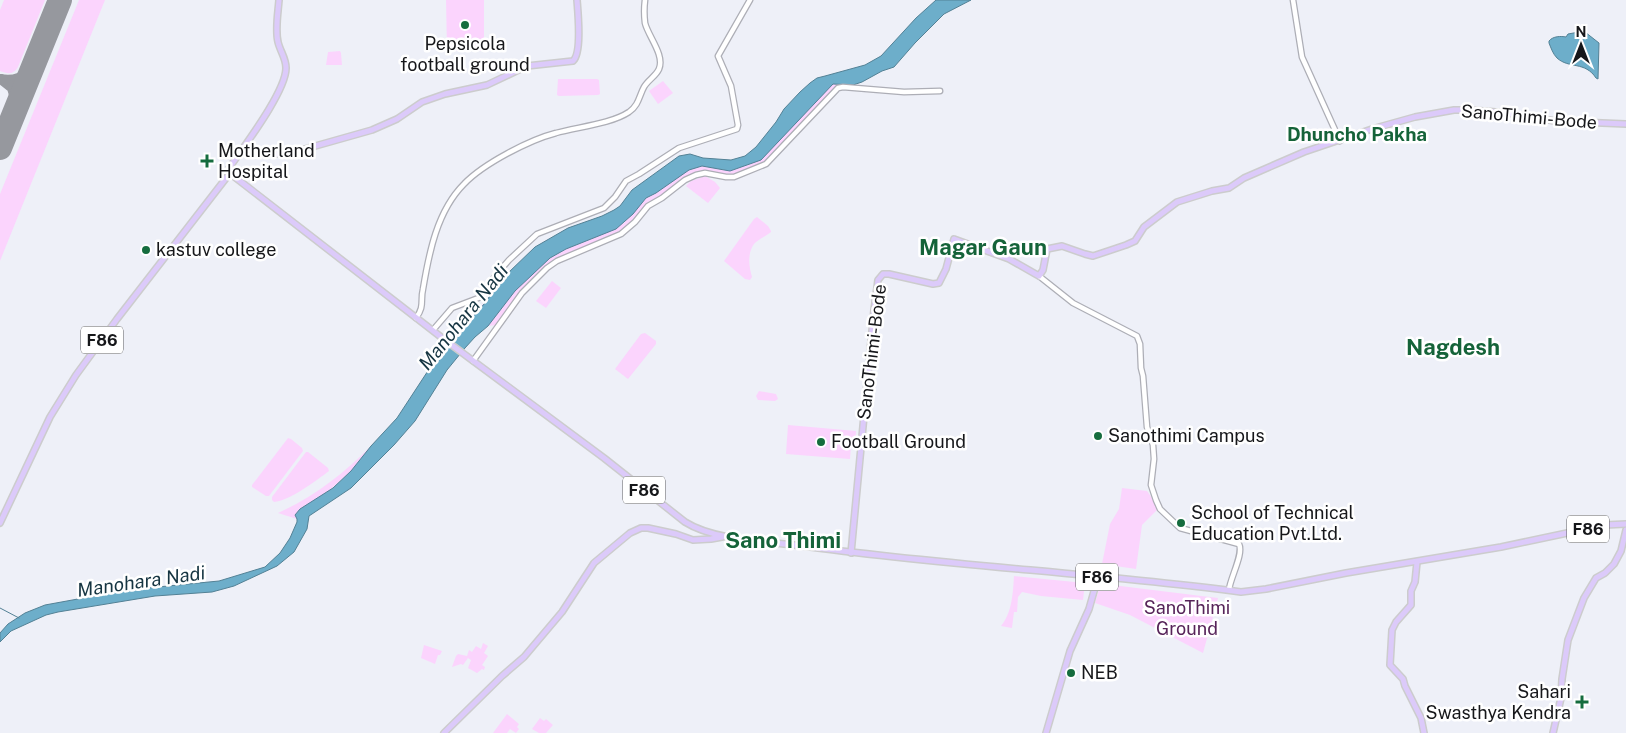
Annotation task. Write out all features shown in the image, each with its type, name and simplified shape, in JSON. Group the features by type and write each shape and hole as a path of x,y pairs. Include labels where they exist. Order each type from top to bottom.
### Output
{"main road":[{"path":"230,173 227,171 276,98 285,76 285,62 278,43 279,0"},
{"path":"244,146 263,154 287,154 372,130 411,111 422,102 445,94 487,85 527,66 572,60 576,58 578,53 577,0"},
{"name":"SanoThimi-Bode","path":"851,553 874,310 879,277 883,274 933,284 939,283 946,269 954,239 1009,259 1039,276 1043,270 1047,249 1062,246 1093,256 1126,245 1135,241 1147,224 1178,202 1228,188 1244,178 1304,152 1340,140 1389,124 1454,110 1508,113 1555,122 1626,124"},
{"name":"F86","path":"0,523 50,417 72,381 117,318 230,173 440,337 604,458 685,522 698,529 726,536 851,553 1252,591 1501,547 1605,525 1626,524"},
{"path":"444,733 524,657 567,605 594,563 630,533 645,528 676,534 693,540 726,536"},
{"path":"1553,733 1562,696 1562,679 1568,640 1584,598 1596,578 1605,573 1614,564 1621,551 1626,530"},
{"path":"1417,562 1412,603 1394,626 1390,665 1403,679 1421,718 1424,733"},
{"path":"1046,733 1070,651 1089,609 1098,577"}],"street":[{"path":"416,318 423,306 422,291 437,227 447,206 463,184 489,163 535,140 623,116 637,105 644,87 659,70 660,66 656,44 648,32 645,23 645,0"},
{"path":"433,330 452,308 481,297 494,276 537,234 604,208 615,197 626,181 679,148 736,129 738,125 731,86 718,56 750,0"},
{"path":"1293,0 1302,57 1340,140"},
{"path":"473,361 522,293 547,268 557,261 621,234 635,222 648,206 662,198 685,180 705,173 726,177 734,176 766,164 838,88 904,92 940,91"},
{"path":"1039,276 1073,303 1137,336 1140,344 1147,427 1153,445 1154,459 1151,485 1156,500 1160,508 1180,528 1239,544 1241,550 1229,590"}],"green space":[{"path":"4,0 45,0 18,67 10,73 0,71 0,10"},
{"path":"79,0 105,0 0,261 0,194"},
{"name":"Pepsicola football ground","path":"446,0 484,0 484,51 447,51"},
{"path":"340,51 342,65 326,65 328,52"},
{"path":"558,79 597,79 599,80 600,94 559,96 557,95"},
{"path":"663,81 673,93 658,104 649,91"},
{"path":"834,83 840,84 760,166 733,175 702,171 685,178 659,197 648,202 635,219 620,232 551,263 517,296 496,325 488,326 515,291 550,258 624,223 646,198 680,175 702,166 730,171 761,160"},
{"path":"705,176 715,182 720,188 708,203 686,186 691,181"},
{"path":"757,217 768,226 771,232 755,242 750,252 749,260 752,277 750,280 745,279 724,261"},
{"path":"552,281 561,288 546,308 536,301"},
{"path":"485,303 439,354 452,328 459,320"},
{"path":"645,333 656,341 656,344 628,379 615,369 641,334"},
{"path":"759,391 776,394 778,399 775,401 758,400 756,396"},
{"name":"Football Ground","path":"788,425 856,431 855,447 851,446 850,459 786,454"},
{"path":"288,438 302,448 303,451 269,496 266,496 252,487 252,485"},
{"path":"371,446 351,471 297,519 278,513 328,484"},
{"path":"306,452 328,468 329,471 295,494 274,502 272,497"},
{"path":"1122,488 1147,491 1159,508 1142,525 1136,569 1102,564 1110,524 1119,509"},
{"path":"1014,576 1085,583 1083,600 1022,592 1018,597 1017,612 1014,612 1012,628 1001,626 1010,609"},
{"name":"SanoThimi Ground","path":"1104,584 1218,598 1203,653 1130,615 1095,603 1100,586"},
{"path":"483,643 488,646 484,653 488,656 482,665 485,667 484,670 482,669 477,673 468,668 471,660 468,658 463,665 452,667 458,654 467,656 469,650 472,652 476,646 481,649"},
{"path":"424,645 442,651 438,655 435,664 421,658"},
{"path":"507,714 519,724 517,727 519,729 516,733 510,729 507,733 493,733"},
{"path":"540,718 544,721 546,719 553,725 546,733 539,733 532,729"}],"water":[{"path":"936,0 971,0 944,14 894,67 853,85 833,84 761,160 730,171 702,166 689,170 646,198 633,214 616,229 566,249 550,258 515,291 488,326 465,348 447,370 415,421 394,445 351,488 309,516 307,529 294,552 277,566 234,586 212,592 155,596 46,615 11,631 0,642 0,633 8,624 25,613 45,605 127,590 219,581 265,567 280,553 290,538 297,522 295,515 300,509 333,488 351,471 397,418 439,354 485,303 498,284 535,247 568,228 614,210 620,206 632,190 679,156 690,154 703,158 731,160 745,156 756,147 784,109 810,83 817,78 865,65 881,56 916,18"},
{"path":"1585,32 1599,43 1598,79 1587,69 1562,61 1553,53 1549,41 1553,38 1566,37 1568,34"}],"waterway":[{"path":"0,608 19,618"}],"taxiway":[{"path":"0,79 10,80 19,78 33,66"},
{"path":"1,79 12,88 17,105"}],"runway":[{"path":"0,148 60,0"}],"place":[{"name":"Pepsicola football ground","path":"465,25"},
{"name":"Motherland Hospital","path":"207,161"},
{"name":"kastuv college","path":"146,250"},
{"name":"Sanothimi Campus","path":"1098,436"},
{"name":"Football Ground","path":"821,442"},
{"name":"School of Technical Education Pvt.Ltd.","path":"1181,523"},
{"name":"NEB","path":"1071,673"},
{"name":"Sahari Swasthya Kendra","path":"1582,702"}],"district":[{"name":"Dhuncho Pakha","path":"1357,134"},
{"name":"Magar Gaun","path":"983,247"},
{"name":"Nagdesh","path":"1453,347"},
{"name":"Sano Thimi","path":"783,540"}],"water label":[{"name":"Manohara Nadi","path":"463,317"},
{"name":"Manohara Nadi","path":"141,581"}]}
